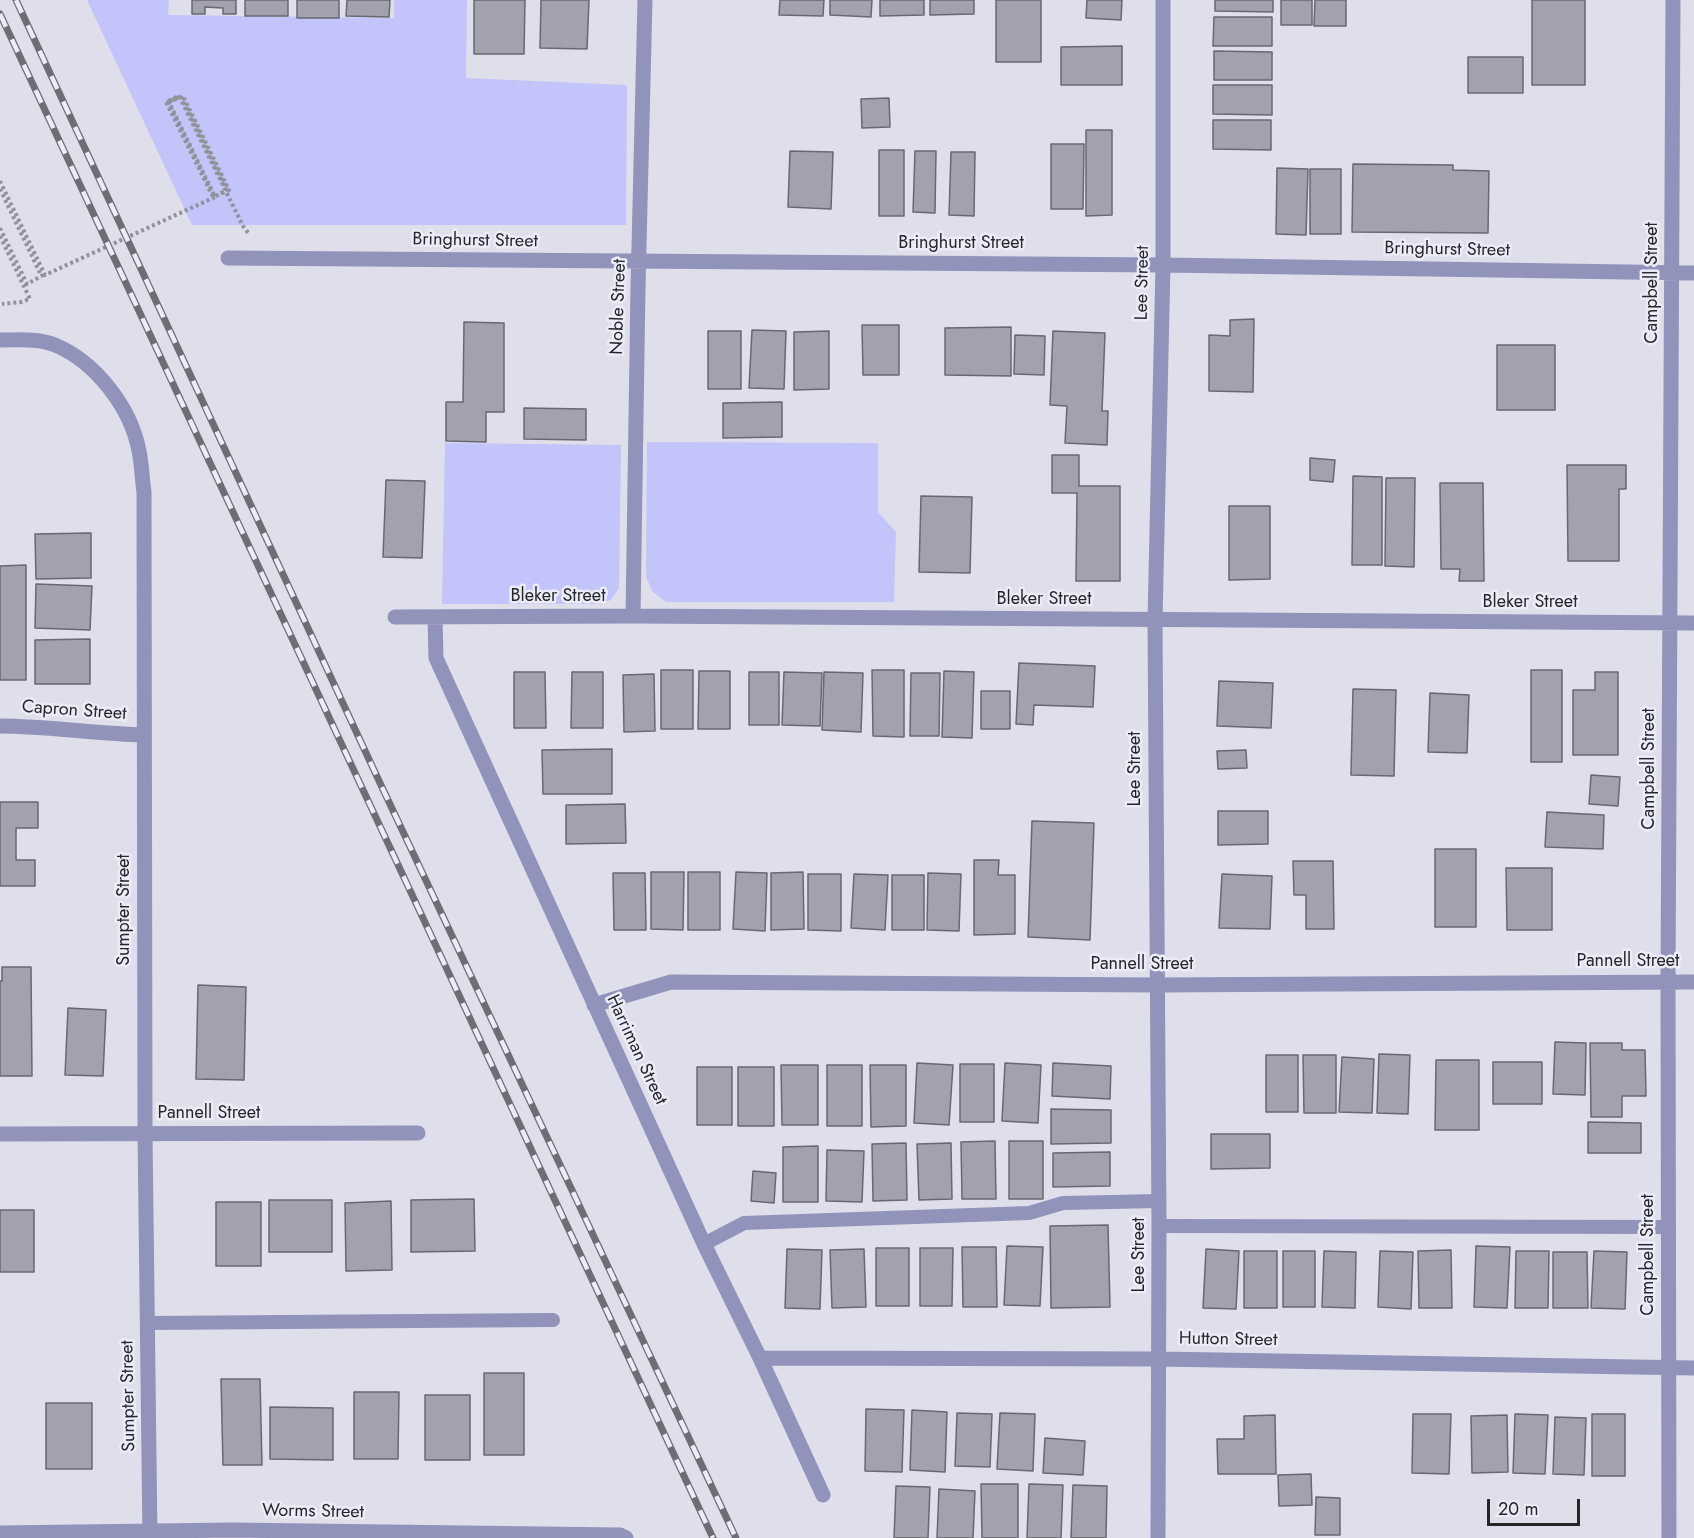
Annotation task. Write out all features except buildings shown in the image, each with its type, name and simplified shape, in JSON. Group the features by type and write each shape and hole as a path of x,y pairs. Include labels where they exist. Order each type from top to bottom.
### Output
{"street":[{"name":"Noble Street","path":"633,616 645,0"},
{"name":"Lee Street","path":"1158,1538 1159,1201 1155,620 1163,265 1163,0"},
{"name":"Campbell Street","path":"1669,1538 1668,981 1673,0"},
{"name":"Bringhurst Street","path":"228,258 1163,265 1694,273"},
{"name":"Sumpter Street","path":"0,340 26,340 54,344 92,370 122,407 139,450 144,492 145,1134 150,1535"},
{"name":"Bleker Street","path":"394,616 1694,623"},
{"name":"Harriman Street","path":"435,617 436,658 704,1244 823,1495"},
{"name":"Capron Street","path":"0,726 35,726 97,734 144,735"},
{"name":"Pannell Street","path":"594,1005 671,982 1157,985 1694,981"},
{"name":"Pannell Street","path":"0,1134 418,1133"},
{"name":"Hutton Street","path":"760,1358 1159,1359 1694,1368"},
{"name":"Worms Street","path":"0,1533 150,1535 291,1531 620,1535 626,1538"}],"lane":[{"path":"704,1244 744,1223 1029,1213 1063,1203 1159,1201"},
{"path":"1159,1226 1669,1227"},
{"path":"148,1323 553,1320"}],"path":[{"path":"0,185 45,275 215,197 210,186 170,102 176,99 183,96 228,190 222,193 214,197 168,102 181,96 186,107 227,190 221,193 213,197 166,102 179,96 243,226 266,258"},
{"path":"0,185 43,275 27,284 0,232"},
{"path":"0,185 41,275 25,284 0,232"},
{"path":"0,232 30,299 2,304"}],"shaded area":[{"path":"87,0 169,0 168,15 394,18 394,0 467,0 466,78 627,85 626,225 192,225"},
{"path":"647,442 878,443 878,512 896,532 894,602 666,602 653,592 646,577"},
{"path":"445,443 621,445 619,588 611,600 598,604 442,604"}],"railway":[{"path":"16,0 380,783 736,1538"},
{"path":"0,14 713,1538"}]}
